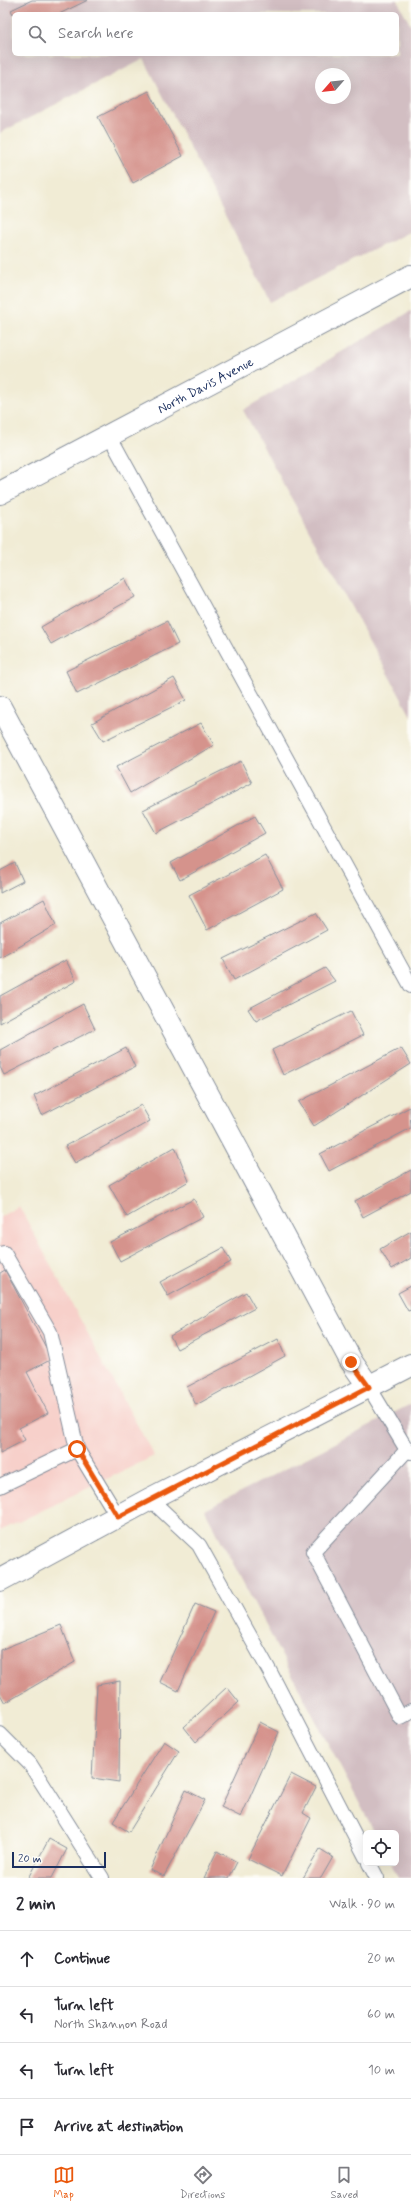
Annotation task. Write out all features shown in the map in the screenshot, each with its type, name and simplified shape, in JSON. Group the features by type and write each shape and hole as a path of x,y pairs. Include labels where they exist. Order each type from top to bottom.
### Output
{"street":[{"name":"North Davis Avenue","path":"0,493 411,276"},
{"path":"0,707 351,1362 369,1387"},
{"path":"0,1580 150,1499 411,1365"}],"lane":[{"path":"109,436 411,986"},
{"path":"0,1254 4,1253 50,1332 77,1449 118,1517"},
{"path":"369,1387 409,1451 313,1552 400,1717 411,1711"},
{"path":"0,1486 77,1449"},
{"path":"150,1499 199,1545 270,1672 363,1850"},
{"path":"0,1734 30,1764 102,1878"},
{"path":"371,1866 377,1878"}],"shaded area":[{"path":"0,0 397,0 411,26 411,231 270,302 144,59 0,133"},
{"path":"411,311 411,716 243,410"},
{"path":"19,1206 154,1456 0,1531 0,1217"},
{"path":"411,1404 411,1878 398,1878 392,1866 399,1866 399,1830 373,1830 205,1510"}],"building":[{"path":"32,0 88,0 63,12 12,12 11,10"},
{"path":"149,91 183,156 133,183 98,117"},
{"path":"125,578 135,597 51,644 41,627"},
{"path":"167,621 178,644 77,694 66,671"},
{"path":"174,678 186,700 103,741 92,723"},
{"path":"201,723 214,745 130,793 116,767"},
{"path":"241,761 252,783 156,833 143,810"},
{"path":"255,816 265,833 180,880 171,863"},
{"path":"265,855 283,889 207,930 189,895"},
{"path":"15,863 23,881 0,893 0,871"},
{"path":"44,899 56,925 0,958 0,923"},
{"path":"316,913 327,930 234,980 223,959"},
{"path":"66,960 76,981 0,1023 0,996"},
{"path":"325,968 335,981 256,1021 248,1009"},
{"path":"83,1004 95,1029 4,1075 0,1067 0,1050"},
{"path":"351,1011 363,1035 283,1075 272,1050"},
{"path":"126,1048 135,1067 42,1115 34,1096"},
{"path":"401,1048 411,1064 314,1126 299,1102"},
{"path":"141,1105 150,1121 75,1163 65,1146"},
{"path":"410,1107 411,1128 329,1171 320,1154"},
{"path":"175,1147 189,1181 127,1217 109,1185"},
{"path":"411,1170 411,1191 363,1217 355,1201"},
{"path":"194,1199 203,1217 120,1261 110,1242"},
{"path":"411,1231 411,1258 392,1269 380,1249"},
{"path":"223,1248 231,1262 168,1296 160,1282"},
{"path":"5,1270 52,1359 27,1372 48,1413 19,1428 25,1440 0,1453 0,1273"},
{"path":"411,1286 411,1310 408,1311 398,1293"},
{"path":"246,1292 255,1308 177,1349 170,1336"},
{"path":"278,1339 285,1356 196,1405 187,1387"},
{"path":"195,1604 214,1612 178,1691 160,1682"},
{"path":"61,1625 75,1662 5,1703 0,1694 0,1650"},
{"path":"120,1681 119,1782 92,1778 97,1685"},
{"path":"227,1687 239,1702 196,1742 184,1727"},
{"path":"260,1722 279,1732 241,1817 221,1807"},
{"path":"164,1741 179,1751 129,1832 113,1822"},
{"path":"291,1774 316,1787 303,1813 311,1818 282,1876 248,1859"},
{"path":"186,1790 205,1800 164,1876 150,1870"},
{"path":"49,1839 67,1849 52,1878 28,1878"},
{"path":"320,1849 333,1857 321,1878 303,1878"},
{"path":"217,1851 237,1862 229,1878 204,1878"}],"route":[{"path":"77,1449 118,1517 150,1499 369,1387 351,1362"}]}
